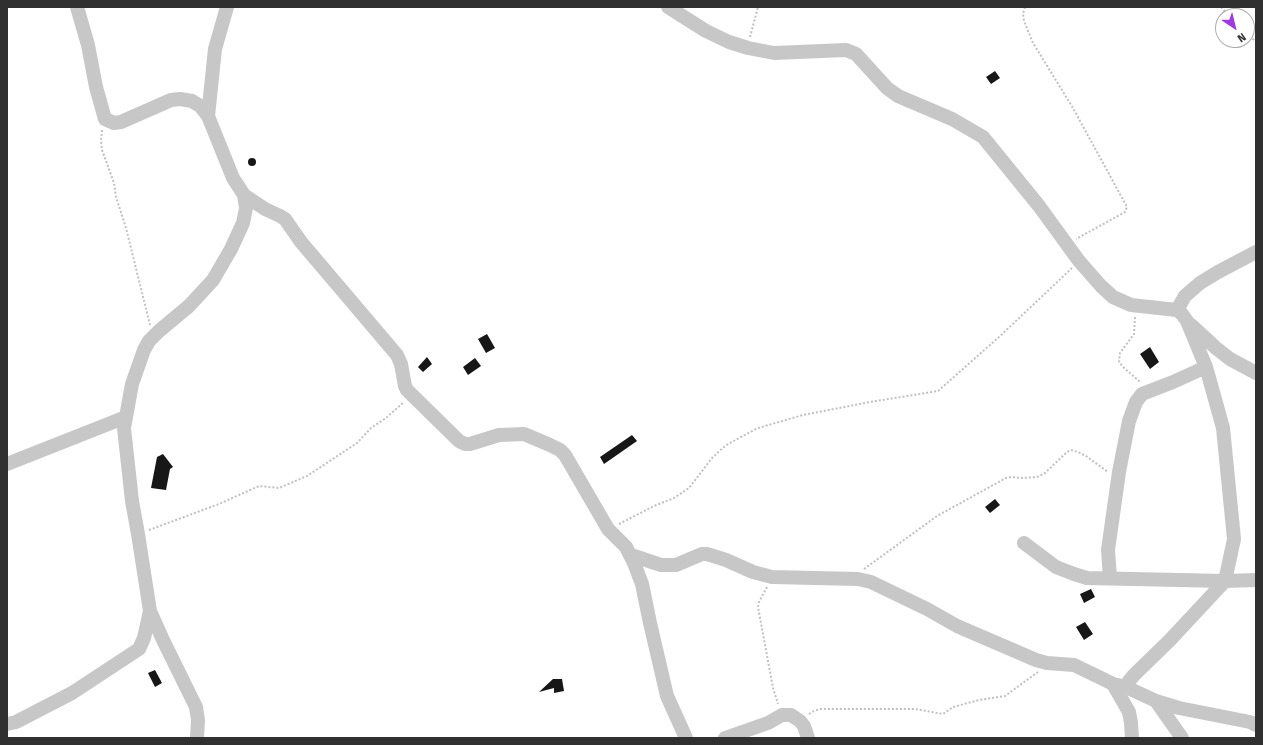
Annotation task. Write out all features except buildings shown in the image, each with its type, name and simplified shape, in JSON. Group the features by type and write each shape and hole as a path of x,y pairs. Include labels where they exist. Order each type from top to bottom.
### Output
{"street":[{"path":"77,7 88,45 104,117 106,120 114,123 121,122 171,100 192,100 200,106 208,116 233,178 244,195 265,209 285,219 301,242 397,355 403,372 405,386 412,395 459,442 470,444 499,435 524,434 560,450 565,455 608,529 626,547 631,555 642,584 667,696 686,738"},
{"path":"208,116 215,49 227,7"},
{"path":"668,7 706,31 728,42 748,48 774,53 846,50 856,54 886,88 898,96 952,120 982,137 1039,206 1101,286 1113,297 1131,306 1177,310 1216,348 1230,359 1256,373"},
{"path":"197,738 198,720 196,707 150,611 132,501 124,428 132,384 144,350 152,338 189,306 213,280 231,249 243,223 246,208 244,195"},
{"path":"1177,310 1185,296 1200,284 1218,272 1256,252"},
{"path":"1120,686 1129,681 1170,640 1225,581 1234,539 1223,428 1206,367 1187,321"},
{"path":"1110,578 1108,550 1118,481 1129,421 1136,402 1142,394 1206,367"},
{"path":"7,464 126,417"},
{"path":"1024,543 1056,567 1088,578 1225,581 1256,580"},
{"path":"631,555 661,565 676,565 702,554 707,554 726,560 753,572 772,577 858,579 871,582 927,609 957,626 1036,660 1055,664 1074,665 1156,701 1179,708 1250,722 1256,725"},
{"path":"7,724 16,722 72,693 139,649 144,638 150,611"},
{"path":"1120,686 1132,723 1132,738"},
{"path":"1156,701 1182,738"},
{"path":"725,738 768,723 782,715 791,714 804,726 808,738"}],"path":[{"path":"748,48 758,7"},
{"path":"608,529 654,506 674,498 689,488 712,458 725,446 758,428 803,415 938,391 999,337 1076,255 1073,244 1078,237 1125,212 1127,207 1073,108 1033,43 1024,21 1023,14 1025,7"},
{"path":"106,120 101,133 102,150 114,183 116,197 126,228 152,338"},
{"path":"1137,306 1134,318 1134,334 1120,353 1119,361 1122,366 1141,384 1143,390 1142,394"},
{"path":"138,534 219,504 259,486 279,488 307,476 357,443 372,428 412,395"},
{"path":"851,579 937,516 1006,478 1037,477 1044,473 1071,450 1086,456 1118,481"},
{"path":"772,577 759,602 758,608 773,688 782,715"},
{"path":"800,721 810,712 820,709 915,709 943,714 953,707 979,700 1005,696 1038,672 1055,664"}]}
